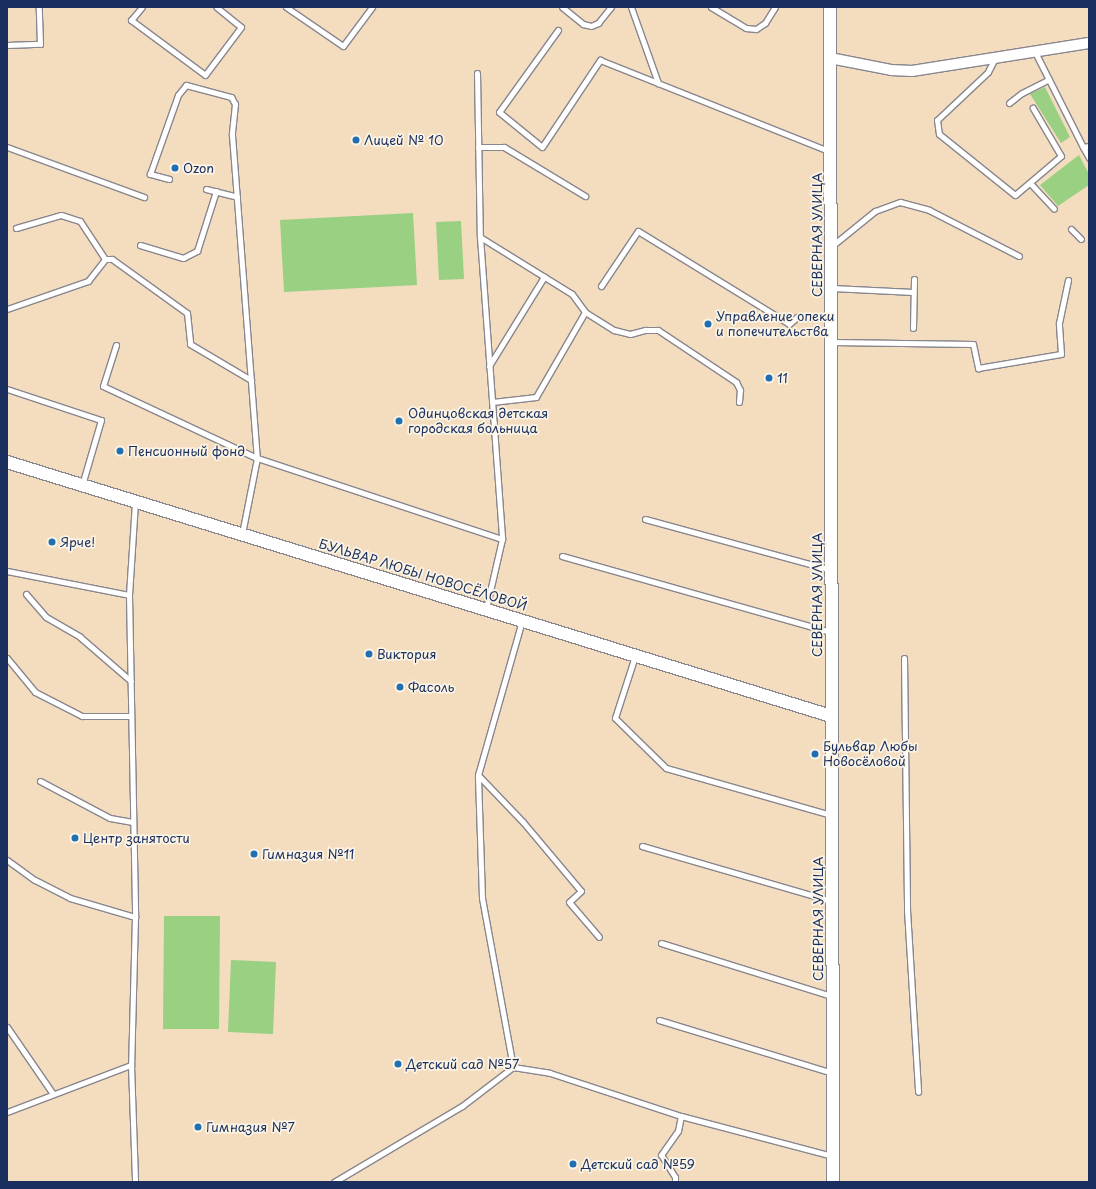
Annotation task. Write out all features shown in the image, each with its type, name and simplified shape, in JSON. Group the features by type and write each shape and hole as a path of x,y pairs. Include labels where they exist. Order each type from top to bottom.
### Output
{"street":[{"name":"СЕВЕРНАЯ УЛИЦА","path":"830,7 833,1182"},
{"path":"830,58 890,70 912,71 1089,43"},
{"name":"БУЛЬВАР ЛЮБЫ НОВОСЁЛОВОЙ","path":"7,462 831,716"}],"lane":[{"path":"7,46 40,44 39,7"},
{"path":"142,7 131,20 205,75 241,27 216,7"},
{"path":"286,7 343,46 372,7"},
{"path":"562,7 583,24 591,26 598,23 611,7"},
{"path":"631,7 658,82"},
{"path":"712,7 746,28 756,29 764,23 776,7"},
{"path":"558,30 499,112 542,147 600,60 830,151"},
{"path":"1035,52 1086,146 1089,158"},
{"path":"995,58 988,72 940,115 937,120 937,130 1012,194 1017,194 1061,156 1033,108"},
{"path":"477,73 480,237 502,539 486,609"},
{"path":"1009,103 1022,92 1049,79"},
{"path":"169,180 150,174 178,95 186,85 231,97 235,104 232,135 257,458 242,534"},
{"path":"7,147 144,197"},
{"path":"478,147 504,147 585,196"},
{"path":"1030,183 1054,209"},
{"path":"206,189 237,197"},
{"path":"140,245 183,258 197,251 216,191"},
{"path":"831,247 875,211 900,202 928,210 1019,256"},
{"path":"16,228 61,215 80,221 105,259"},
{"path":"1071,229 1081,239"},
{"path":"601,286 638,231 789,324 797,317 831,318"},
{"path":"480,237 572,294 585,312 614,330 630,334 645,330 658,330 736,382 740,390 739,402"},
{"path":"105,259 112,259 186,313 190,344 251,380"},
{"path":"7,309 88,281 105,259"},
{"path":"490,366 544,277"},
{"path":"913,328 914,279"},
{"path":"831,342 973,344 978,368 1061,354 1059,323 1068,280"},
{"path":"831,288 913,292"},
{"path":"492,402 536,397 585,312"},
{"path":"116,345 103,386 257,458 502,539"},
{"path":"7,389 101,420 82,485"},
{"path":"135,501 129,595 135,917 131,1065 135,1182"},
{"path":"645,519 831,570"},
{"path":"562,556 832,632"},
{"path":"7,571 129,595"},
{"path":"26,594 46,617 80,637 131,681"},
{"path":"513,1067 482,898 478,775 522,620"},
{"path":"635,655 615,718 666,768 832,815"},
{"path":"7,658 35,692 82,716 131,716"},
{"path":"904,658 907,910 918,1092"},
{"path":"478,775 523,822 581,891 569,902 599,937"},
{"path":"40,781 110,818 133,822"},
{"path":"642,846 832,902"},
{"path":"7,860 35,880 70,898 135,917"},
{"path":"661,943 832,996"},
{"path":"659,1020 833,1073"},
{"path":"7,1027 53,1094"},
{"path":"7,1112 131,1065"},
{"path":"334,1182 462,1106 513,1067 550,1073 681,1116 833,1157"},
{"path":"675,1182 675,1177 661,1155 678,1131 681,1116"}],"green space":[{"path":"1045,87 1070,137 1061,143 1030,94"},
{"path":"1079,155 1089,174 1089,185 1058,206 1040,185"},
{"path":"413,213 417,285 284,292 280,220"},
{"path":"461,221 464,279 439,280 436,222"},
{"path":"164,916 220,916 219,1029 163,1029"},
{"path":"231,960 276,962 273,1034 228,1032"}],"place":[{"name":"Лицей № 10","path":"356,140"},
{"name":"Ozon","path":"175,168"},
{"name":"Управление опеки и попечительства","path":"708,324"},
{"name":"11","path":"769,378"},
{"name":"Одинцовская детская городская больница","path":"399,421"},
{"name":"Пенсионный фонд","path":"120,451"},
{"name":"Ярче!","path":"52,542"},
{"name":"Виктория","path":"369,654"},
{"name":"Фасоль","path":"400,687"},
{"name":"Бульвар Любы Новосёловой","path":"815,754"},
{"name":"Центр занятости","path":"75,838"},
{"name":"Гимназия №11","path":"254,854"},
{"name":"Детский сад №57","path":"398,1064"},
{"name":"Гимназия №7","path":"198,1127"},
{"name":"Детский сад №59","path":"573,1164"}]}
